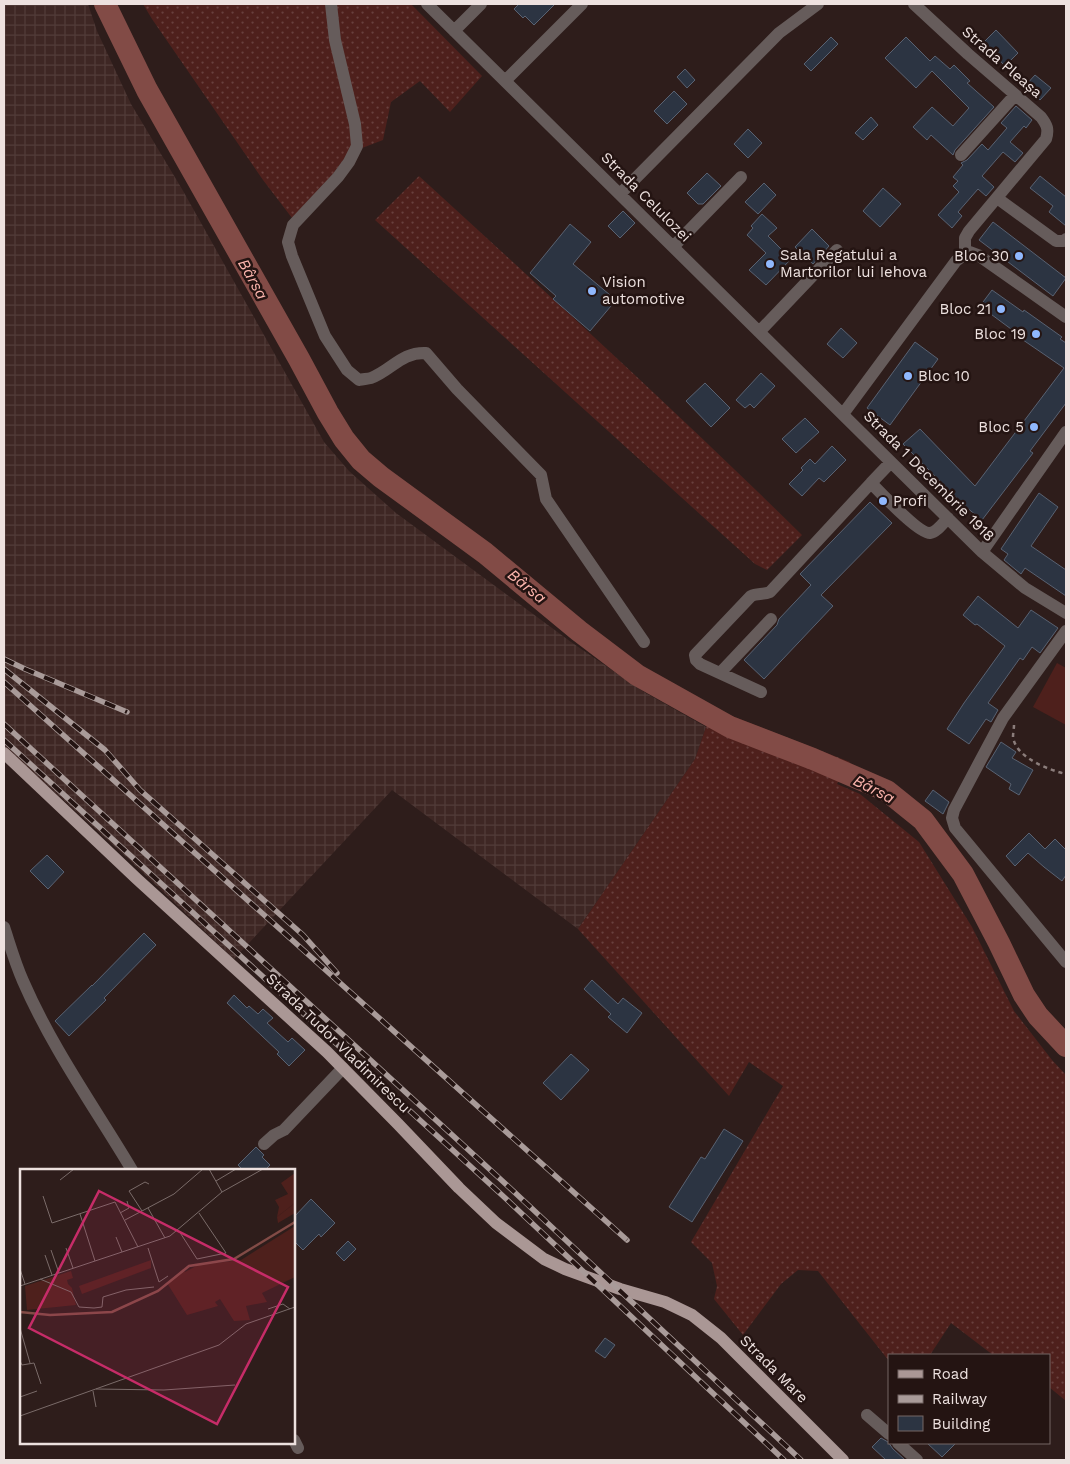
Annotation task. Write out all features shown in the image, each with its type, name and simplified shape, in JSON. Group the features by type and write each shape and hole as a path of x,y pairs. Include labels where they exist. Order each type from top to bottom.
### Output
{"main road":[{"name":"Strada Tudor Vladimirescu","path":"4,753 137,879 343,1068 459,1188 496,1223 544,1259 565,1270 678,1307"},
{"name":"Strada Mare","path":"678,1307 721,1338 842,1460"}],"street":[{"path":"331,4 335,40 355,124 357,146 349,162 338,177 292,225 288,242 325,336 347,370 359,380 371,378 408,356 416,353 426,353 457,389 541,475 546,499 644,642"},
{"path":"454,31 481,4"},
{"path":"506,81 582,4"},
{"path":"620,194 779,32 818,4"},
{"name":"Strada Pleașa","path":"914,4 1047,124 1046,138 997,198"},
{"name":"Strada Celulozei","path":"432,5 454,31 843,414"},
{"path":"960,155 1015,94"},
{"path":"673,247 741,178"},
{"path":"1066,239 1064,241 1056,241 997,198 965,238 965,254 970,252 978,254 1066,317"},
{"path":"760,332 837,250"},
{"name":"Strada 1 Decembrie 1918","path":"965,254 956,261 843,414 982,552 1025,588 1066,613"},
{"path":"982,552 1066,432"},
{"path":"761,692 700,664 696,660 695,655 751,596 770,592 891,462"},
{"path":"872,483 921,531 933,532 948,518"},
{"path":"720,673 771,619"},
{"path":"1066,632 1003,718 954,810 952,818 955,828 1066,962"},
{"path":"4,927 16,966 41,1019 65,1062 131,1169"},
{"path":"264,1144 274,1134 284,1130 343,1068"},
{"path":"867,1414 888,1433"},
{"path":"899,1444 917,1460"}],"path":[{"path":"1014,723 1013,738 1017,748 1031,760 1054,772 1066,774"}],"shaded area":[{"path":"4,4 88,4 97,31 131,104 182,189 324,442 349,471 396,513 571,642 644,692 706,727 695,759 578,929 392,790 234,959 124,855 4,746"},
{"path":"143,4 411,4 482,76 450,112 420,81 391,102 383,140 349,153 330,178 292,218 263,180"},
{"path":"419,176 660,398 802,535 767,570 755,564 375,220"},
{"path":"1057,663 1066,668 1066,725 1033,707"},
{"path":"714,709 850,762 837,784 860,794 919,842 972,927 1014,1011 1066,1075 1066,1401 1050,1388 1050,1354 992,1354 951,1323 931,1354 888,1354 888,1360 818,1271 798,1270 781,1284 743,1335 714,1299 717,1286 712,1263 691,1242 783,1086 749,1062 729,1096 578,929 695,759"}],"building":[{"path":"519,4 555,4 534,25 514,9"},
{"path":"996,30 1018,53 1005,66 983,43"},
{"path":"831,37 838,44 811,71 804,64"},
{"path":"906,37 930,61 935,56 950,69 954,65 970,81 967,83 994,107 955,150 953,155 931,135 927,140 913,127 932,107 953,126 969,108 932,71 916,88 885,58"},
{"path":"685,69 695,80 687,88 677,77"},
{"path":"1035,75 1051,88 1040,100 1025,86"},
{"path":"674,91 687,104 667,124 654,111"},
{"path":"1016,106 1032,120 1010,142 1023,153 1015,162 1003,152 982,176 994,187 986,196 978,189 958,212 962,216 952,228 938,215 959,192 953,186 958,181 953,177 963,165 961,163 967,160 982,144 988,150 1007,128 1001,123"},
{"path":"871,117 878,125 863,140 855,133"},
{"path":"748,129 762,143 748,158 734,144"},
{"path":"707,173 721,186 703,204 698,204 687,193"},
{"path":"1040,176 1066,197 1066,226 1049,212 1053,206 1030,188"},
{"path":"764,183 776,195 758,214 745,202"},
{"path":"883,188 901,204 880,227 863,211"},
{"path":"623,211 635,223 620,238 608,226"},
{"path":"762,214 777,228 768,236 791,259 766,285 749,270 766,253 747,235 753,228 751,226"},
{"name":"Bloc 30","path":"993,222 1066,278 1053,296 979,240"},
{"path":"570,224 591,242 573,264 616,300 590,331 553,299 556,296 530,273"},
{"path":"812,229 829,246 813,264 795,247"},
{"path":"992,290 1062,337 1060,339 1066,343 1066,403 1030,451 1033,453 982,520 966,507 903,444 920,429 975,486 1064,368 1010,331 1011,329 980,306"},
{"path":"841,328 857,343 843,358 827,344"},
{"name":"Bloc 10","path":"915,342 938,359 890,425 867,408"},
{"path":"761,373 775,386 754,408 750,404 745,408 736,400"},
{"path":"705,383 730,408 711,427 686,401"},
{"path":"805,418 819,432 796,453 782,439"},
{"path":"832,446 846,460 824,482 819,478 802,496 789,484 803,470 801,468 810,459 815,464"},
{"path":"1039,493 1058,507 1031,546 1066,570 1066,596 1025,568 1021,574 1004,560 1008,554 1001,549"},
{"path":"870,502 892,523 821,595 833,606 764,679 744,660 811,585 800,574"},
{"path":"978,596 1018,628 1031,610 1058,628 1040,653 1032,647 1023,660 1020,658 988,703 998,710 991,722 986,719 969,744 947,729 1005,646 963,615"},
{"path":"1001,742 1016,752 1012,758 1033,770 1019,795 1009,789 1011,784 986,767"},
{"path":"933,790 949,802 943,814 925,801"},
{"path":"1029,833 1045,849 1055,839 1066,850 1066,875 1062,881 1028,853 1015,866 1006,856"},
{"path":"47,855 64,872 48,889 30,871"},
{"path":"144,933 156,945 104,998 106,1000 69,1036 55,1021"},
{"path":"592,980 618,1004 623,998 642,1013 627,1033 608,1017 611,1014 584,989"},
{"path":"234,995 247,1008 249,1006 258,1014 263,1009 273,1018 267,1023 288,1042 292,1038 305,1050 289,1066 277,1054 279,1052 227,1003"},
{"path":"571,1054 589,1070 561,1100 543,1083"},
{"path":"724,1129 743,1141 692,1222 669,1207 701,1157 705,1159"},
{"path":"256,1147 270,1165 266,1169 242,1169 238,1165"},
{"path":"311,1199 335,1223 321,1237 319,1234 303,1250 295,1242 295,1216"},
{"path":"348,1241 356,1249 344,1261 336,1253"},
{"path":"605,1338 615,1345 605,1358 595,1351"},
{"path":"881,1438 888,1442 905,1460 886,1460 872,1447"},
{"path":"928,1444 955,1444 942,1457"}],"waterway":[{"name":"Bârsa","path":"105,4 147,90 328,413 344,439 361,460 381,477 485,553 579,631 637,675 730,727 813,759 887,791 923,820 963,874 1024,995 1038,1016 1066,1046"}],"railway":[{"path":"4,659 127,712"},
{"path":"4,669 105,750 140,790 303,935 337,973"},
{"path":"4,682 627,1240"},
{"path":"4,724 510,1188 801,1460"},
{"path":"4,740 503,1196 784,1460"}],"place":[{"name":"Bloc 30","path":"1019,256"},
{"name":"Sala Regatului a Martorilor lui Iehova","path":"770,264"},
{"name":"Vision automotive","path":"592,291"},
{"name":"Bloc 21","path":"1001,309"},
{"name":"Bloc 19","path":"1036,334"},
{"name":"Bloc 10","path":"908,376"},
{"name":"Bloc 5","path":"1034,427"},
{"name":"Profi","path":"883,501"}]}
